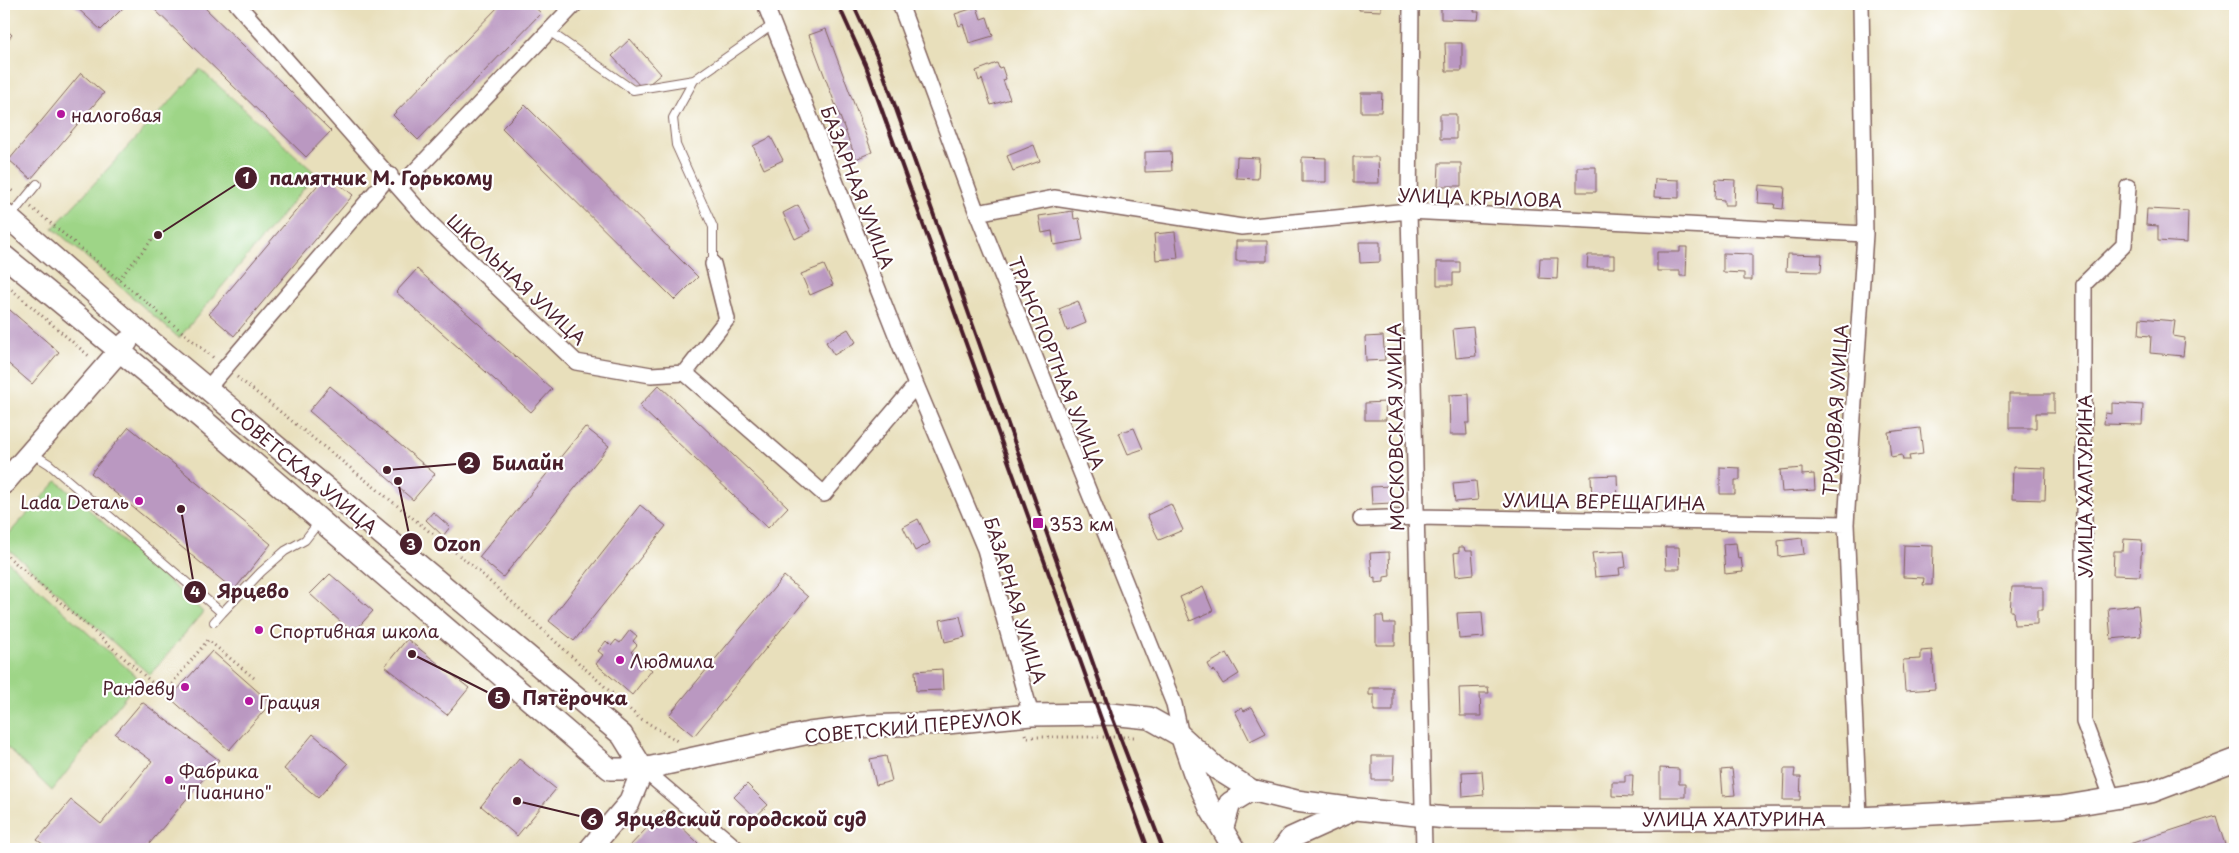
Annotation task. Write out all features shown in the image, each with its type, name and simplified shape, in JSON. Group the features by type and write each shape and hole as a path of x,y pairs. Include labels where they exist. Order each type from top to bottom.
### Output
{"main road":[{"name":"СОВЕТСКАЯ УЛИЦА","path":"6,216 207,389 622,735 643,769"},
{"name":"СОВЕТСКАЯ УЛИЦА","path":"4,256 200,418 319,522 610,769 643,769"},
{"path":"4,483 137,330"},
{"name":"СОВЕТСКИЙ ПЕРЕУЛОК","path":"643,769 809,733 869,726 947,723 1031,716 1112,714 1149,718 1181,736 1216,768 1251,790"},
{"path":"1181,736 1211,810 1223,827 1234,849"},
{"name":"УЛИЦА ХАЛТУРИНА","path":"1251,790 1296,801 1424,816 1637,819 1859,818 2061,806 2151,792 2235,760"},
{"path":"590,849 629,803 643,769"},
{"path":"1223,827 1230,803 1251,790"},
{"path":"1278,796 1292,815 1287,844"},
{"path":"1287,844 1356,809"}],"street":[{"name":"ШКОЛЬНАЯ УЛИЦА","path":"237,4 431,224 576,362 651,375 685,373"},
{"path":"207,389 395,181 575,4"},
{"name":"БАЗАРНАЯ УЛИЦА","path":"765,4 916,385 985,549 1031,716"},
{"name":"ТРАНСПОРТНАЯ УЛИЦА","path":"900,4 977,213 1174,704 1181,736"},
{"name":"МОСКОВСКАЯ УЛИЦА","path":"1412,4 1408,211 1424,849"},
{"name":"ТРУДОВАЯ УЛИЦА","path":"1859,818 1846,524 1865,234 1861,4"},
{"name":"УЛИЦА ХАЛТУРИНА","path":"2112,798 2084,722 2084,284 2124,245 2128,187"},
{"name":"УЛИЦА КРЫЛОВА","path":"977,213 1054,198 1242,227 1408,211 1865,234"},
{"path":"714,264 727,319 685,373 824,494 916,385"},
{"name":"УЛИЦА ВЕРЕЩАГИНА","path":"1361,519 1416,517 1846,524"},
{"name":"СОВЕТСКАЯ УЛИЦА","path":"643,769 737,849"}],"lane":[{"path":"549,31 632,90 694,80 774,24"},
{"path":"694,80 673,118 676,145 713,227 714,264"},
{"path":"6,216 37,184"},
{"path":"31,452 49,464 222,613"},
{"path":"214,622 260,572 285,552 305,540 319,522"}],"path":[{"path":"4,184 20,198"},
{"path":"28,204 225,367 475,568 627,707"},
{"path":"118,279 152,240"},
{"path":"4,283 90,357 84,364"},
{"path":"4,553 164,693 208,640 254,678"}],"green space":[{"path":"200,69 316,174 179,338 53,228"},
{"path":"57,481 203,612 150,675 4,545 4,539"},
{"path":"4,558 139,679 52,791 4,744"}],"building":[{"path":"73,4 127,4 101,30"},
{"path":"149,4 201,4 331,131 306,157"},
{"path":"501,4 531,4 541,13 418,140 393,115"},
{"path":"1359,4 1381,4 1381,11 1359,10"},
{"path":"1441,4 1475,4 1474,12 1479,12 1478,20 1441,19"},
{"path":"977,7 981,19 987,17 993,36 969,43 963,24 959,26 955,14"},
{"path":"4,27 12,35 4,44"},
{"path":"826,29 872,152 856,159 809,35"},
{"path":"630,39 661,74 643,89 612,56"},
{"path":"1445,43 1462,43 1462,71 1446,71"},
{"path":"997,63 999,68 1002,67 1006,79 1003,80 1010,99 991,105 982,79 979,81 976,71"},
{"path":"81,73 104,93 31,179 9,160"},
{"path":"1361,93 1382,93 1381,112 1361,112"},
{"path":"525,105 698,277 675,300 502,128"},
{"path":"1440,114 1456,114 1456,139 1440,139"},
{"path":"771,137 783,160 764,169 753,146"},
{"path":"1034,145 1040,161 1013,171 1007,156"},
{"path":"1171,151 1172,171 1145,172 1145,152"},
{"path":"1237,157 1259,158 1258,179 1236,178"},
{"path":"1302,157 1326,158 1326,182 1302,182"},
{"path":"1353,157 1378,157 1379,183 1353,183"},
{"path":"1439,163 1461,163 1461,186 1438,186"},
{"path":"1577,167 1596,167 1596,192 1577,192"},
{"path":"327,174 353,195 234,336 209,314"},
{"path":"1655,179 1679,180 1679,198 1654,197"},
{"path":"1716,179 1735,180 1734,205 1724,205 1724,200 1715,199"},
{"path":"1759,185 1785,187 1783,209 1774,208 1775,204 1758,203"},
{"path":"798,205 811,231 795,239 783,213"},
{"path":"2147,209 2188,211 2187,243 2158,241 2158,226 2146,225"},
{"path":"1073,211 1074,219 1079,218 1083,240 1054,245 1052,231 1042,233 1039,216"},
{"path":"1175,232 1178,258 1156,260 1154,234"},
{"path":"1236,241 1267,241 1267,261 1236,261"},
{"path":"1359,242 1380,242 1380,262 1360,263"},
{"path":"1680,247 1687,247 1686,276 1680,276 1680,271 1657,271 1657,252 1680,252"},
{"path":"1723,253 1752,254 1752,280 1744,280 1744,273 1723,272"},
{"path":"1787,254 1822,255 1821,272 1786,271"},
{"path":"1588,255 1614,255 1614,268 1587,268"},
{"path":"1540,258 1558,258 1557,279 1539,278"},
{"path":"1437,262 1460,262 1460,273 1453,273 1453,285 1437,285"},
{"path":"824,265 833,285 810,295 801,274"},
{"path":"417,269 552,389 531,412 396,292"},
{"path":"1078,301 1086,323 1067,331 1059,309"},
{"path":"4,305 59,352 32,384 4,360"},
{"path":"2140,318 2175,321 2173,336 2185,338 2183,356 2150,353 2151,336 2139,335"},
{"path":"1473,327 1476,356 1456,358 1453,329"},
{"path":"848,329 856,342 834,355 826,342"},
{"path":"1383,336 1385,360 1366,361 1365,337"},
{"path":"659,385 788,507 768,528 639,406"},
{"path":"330,386 435,474 413,500 309,411"},
{"path":"1469,394 1470,423 1466,423 1467,435 1450,435 1449,395"},
{"path":"2009,394 2054,394 2054,413 2036,413 2036,428 2009,428"},
{"path":"1385,402 1386,420 1365,420 1365,403"},
{"path":"2112,403 2143,405 2142,425 2104,424 2105,413 2112,414"},
{"path":"129,427 271,544 234,590 91,473"},
{"path":"585,427 609,446 503,577 479,557"},
{"path":"1134,428 1143,449 1128,454 1119,433"},
{"path":"1920,428 1923,454 1909,456 1910,460 1903,460 1902,455 1891,457 1888,432"},
{"path":"1720,467 1740,468 1740,480 1735,480 1735,494 1720,494"},
{"path":"2013,467 2046,468 2045,500 2012,499"},
{"path":"1802,468 1802,475 1814,474 1815,490 1782,492 1780,470"},
{"path":"1617,475 1618,501 1592,502 1591,476"},
{"path":"1476,481 1478,500 1455,502 1453,483"},
{"path":"1391,486 1392,503 1372,504 1371,487"},
{"path":"1171,504 1183,530 1159,540 1147,515"},
{"path":"640,505 666,526 574,641 549,621"},
{"path":"433,512 450,527 443,536 426,520"},
{"path":"918,519 930,543 915,551 903,527"},
{"path":"1802,538 1804,554 1779,557 1778,541"},
{"path":"2124,539 2142,540 2140,576 2113,575 2114,551 2123,551"},
{"path":"1736,543 1738,559 1741,558 1743,572 1725,574 1723,544"},
{"path":"1904,545 1933,546 1932,585 1923,585 1924,578 1903,577"},
{"path":"1459,547 1464,547 1465,551 1472,551 1474,574 1456,576 1454,553 1459,552"},
{"path":"1665,547 1679,547 1680,569 1666,569"},
{"path":"1624,551 1626,567 1619,568 1620,575 1595,577 1592,553"},
{"path":"1389,552 1390,576 1384,577 1384,582 1375,583 1375,577 1372,578 1370,553"},
{"path":"330,574 373,611 353,633 310,594"},
{"path":"784,576 808,597 694,736 669,715"},
{"path":"1203,587 1213,611 1190,621 1180,597"},
{"path":"2012,587 2043,587 2043,610 2037,610 2037,624 2014,625 2013,611 2010,611"},
{"path":"2138,605 2141,636 2111,639 2108,608"},
{"path":"1482,612 1484,637 1459,639 1457,613"},
{"path":"960,616 965,637 945,642 940,620"},
{"path":"1376,616 1383,616 1384,623 1395,623 1395,645 1376,645"},
{"name":"Людмила","path":"630,630 637,636 633,641 637,645 631,652 652,670 632,695 596,664 603,655 598,651 606,641 611,646 616,640 620,643"},
{"path":"407,639 469,688 447,715 385,666"},
{"path":"1932,650 1935,689 1905,691 1903,660 1921,659 1921,651"},
{"path":"212,651 271,703 229,750 170,698"},
{"path":"1227,653 1239,674 1223,684 1214,670 1212,672 1208,664"},
{"path":"942,669 943,690 916,691 915,671"},
{"path":"1488,687 1489,693 1480,693 1481,716 1460,716 1459,688"},
{"path":"1369,688 1393,688 1393,711 1374,711 1374,695 1369,695"},
{"name":"Фабрика \"Пианино\"","path":"142,702 219,760 145,849 50,849 37,840 71,800 101,824 152,761 115,734"},
{"path":"1252,707 1266,733 1250,741 1235,711 1242,708 1244,711"},
{"path":"313,734 348,764 318,798 284,769"},
{"path":"886,756 892,781 876,785 870,759"},
{"path":"1372,756 1394,756 1393,780 1372,780"},
{"path":"519,759 556,789 517,836 481,806"},
{"path":"1660,768 1679,769 1679,784 1685,784 1685,797 1660,797"},
{"path":"1732,769 1735,795 1723,796 1721,770"},
{"path":"1784,769 1795,769 1794,777 1801,777 1800,800 1783,800"},
{"path":"1482,771 1484,795 1463,797 1462,772"},
{"path":"1625,775 1633,775 1632,797 1612,796 1612,782 1625,782"},
{"path":"747,784 768,805 755,817 734,797"},
{"path":"664,810 698,843 692,849 627,849"},
{"path":"2216,816 2226,848 2114,849"}],"railway":[{"path":"838,4 866,66 1148,849"},
{"path":"853,4 879,61 1111,714 1163,849"}],"place":[{"name":"налоговая","path":"61,114"},
{"name":"памятник М. Горькому","path":"158,235"},
{"name":"Билайн","path":"387,470"},
{"name":"Ozon","path":"398,481"},
{"name":"Lada Dеталь","path":"139,501"},
{"name":"Ярцево","path":"181,509"},
{"name":"353 км","path":"1038,523"},
{"name":"Спортивная школа","path":"259,630"},
{"name":"Пятёрочка","path":"412,654"},
{"name":"Людмила","path":"620,660"},
{"name":"Рандеву","path":"185,687"},
{"name":"Грация","path":"249,701"},
{"name":"Фабрика \"Пианино\"","path":"169,780"},
{"name":"Ярцевский городской суд","path":"517,801"}]}
